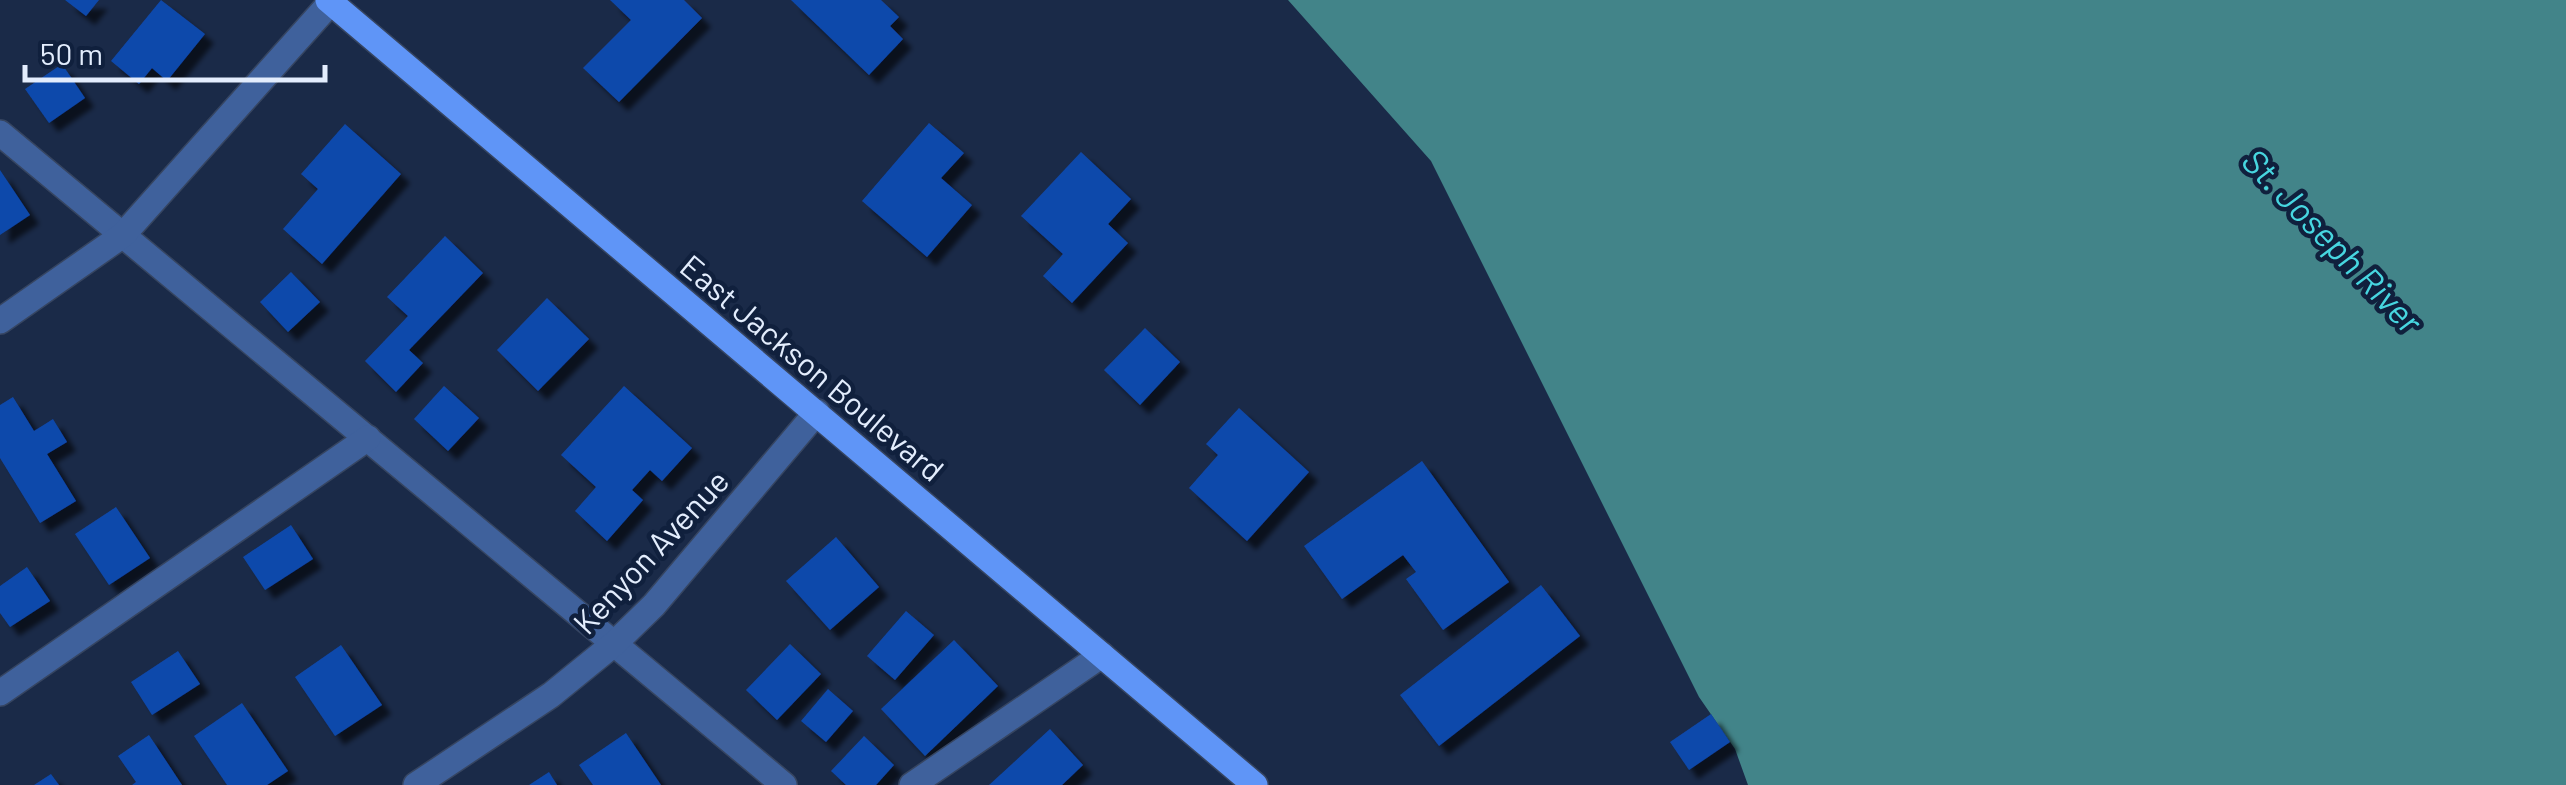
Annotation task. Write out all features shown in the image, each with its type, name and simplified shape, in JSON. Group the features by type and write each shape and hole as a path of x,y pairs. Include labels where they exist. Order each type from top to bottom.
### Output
{"main road":[{"name":"East Jackson Boulevard","path":"329,1 1255,785"}],"street":[{"path":"0,321 122,235 329,1"},
{"path":"0,132 784,785"},
{"name":"Kenyon Avenue","path":"416,785 552,696 615,643 654,604 817,412"},
{"path":"0,693 368,438"},
{"path":"912,785 1102,655"}],"water":[{"name":"St. Joseph River","path":"1288,0 2566,0 2566,785 1748,785 1735,749 1699,697 1431,161"}],"building":[{"path":"65,0 99,0 86,16"},
{"path":"161,0 205,34 167,81 152,68 139,84 111,61"},
{"path":"610,0 684,0 702,18 619,102 583,68 631,20"},
{"path":"791,0 881,0 899,17 890,26 903,39 869,75"},
{"path":"62,64 85,98 49,123 25,89"},
{"path":"929,123 964,153 941,178 972,205 927,257 862,201"},
{"path":"345,124 401,174 322,264 283,229 318,189 301,174"},
{"path":"1081,152 1131,199 1108,224 1128,243 1072,303 1043,276 1063,254 1021,216"},
{"path":"0,170 30,215 0,235"},
{"path":"445,236 483,273 409,350 423,363 396,392 365,361 408,316 387,297"},
{"path":"291,272 320,302 288,332 260,302"},
{"path":"547,298 589,339 538,391 497,350"},
{"path":"1145,328 1180,362 1140,405 1104,370"},
{"path":"444,386 479,418 448,451 414,419"},
{"path":"624,386 692,448 662,481 650,470 632,490 643,500 607,541 575,511 596,487 561,455"},
{"path":"13,397 34,431 53,419 67,442 47,454 76,501 40,523 0,458 0,405"},
{"path":"1239,408 1309,472 1247,541 1189,488 1218,455 1206,444"},
{"path":"1422,461 1509,582 1443,630 1406,579 1416,572 1403,555 1342,599 1304,546"},
{"path":"116,507 150,558 109,585 75,534"},
{"path":"291,525 313,559 265,590 243,557"},
{"path":"836,537 879,587 830,630 786,581"},
{"path":"27,567 50,601 10,627 0,613 0,586"},
{"path":"1541,585 1580,636 1439,746 1400,695"},
{"path":"906,611 934,635 895,680 867,656"},
{"path":"954,640 998,686 925,756 881,709"},
{"path":"790,644 821,674 777,720 746,690"},
{"path":"341,645 382,705 335,736 295,677"},
{"path":"178,651 200,684 152,715 131,682"},
{"path":"828,689 853,711 826,742 801,721"},
{"path":"242,703 288,771 267,785 227,785 194,736"},
{"path":"1711,714 1730,742 1689,770 1670,742"},
{"path":"1050,729 1083,765 1062,785 989,785"},
{"path":"626,733 661,785 593,785 579,765"},
{"path":"149,735 182,785 132,785 136,782 118,756"},
{"path":"864,736 894,765 876,785 846,785 831,771"},
{"path":"549,772 557,785 529,785"},
{"path":"51,774 59,785 34,785"}]}
